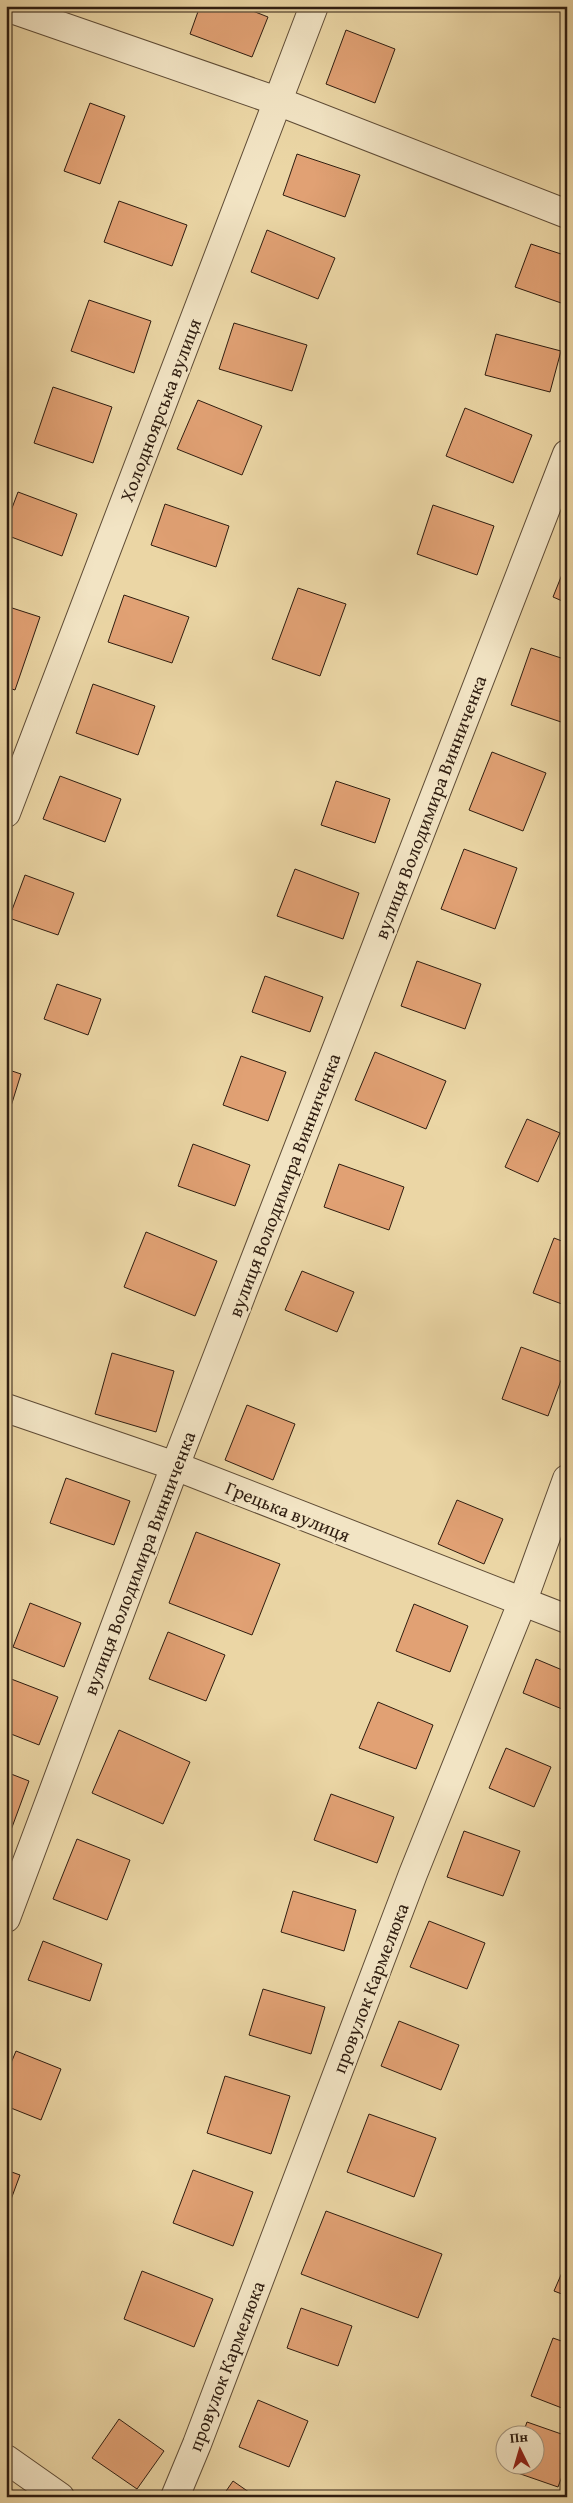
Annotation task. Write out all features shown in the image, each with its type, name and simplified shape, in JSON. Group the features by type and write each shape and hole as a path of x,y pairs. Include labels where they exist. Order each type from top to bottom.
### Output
{"street":[{"name":"Холодноярська вулиця","path":"6,813 314,6"},
{"path":"6,7 278,101 567,214"},
{"name":"вулиця Володимира Винниченка","path":"6,1918 175,1466 567,454"},
{"name":"Грецька вулиця","path":"6,1408 175,1466 567,1620"},
{"name":"провулок Кармелюка","path":"175,2497 413,1874 522,1603 567,1480"},
{"path":"6,2458 60,2497"}],"building":[{"path":"200,6 240,6 268,17 252,57 190,34"},
{"path":"346,30 395,49 375,103 326,84"},
{"path":"90,103 125,116 100,184 64,171"},
{"path":"297,154 360,175 345,217 283,195"},
{"path":"119,201 187,225 172,266 104,242"},
{"path":"267,230 335,258 318,299 251,272"},
{"path":"531,244 567,256 567,305 515,287"},
{"path":"89,300 151,321 134,373 71,351"},
{"path":"234,323 307,345 292,391 219,369"},
{"path":"496,334 561,351 550,392 485,375"},
{"path":"53,387 112,407 93,463 34,443"},
{"path":"198,400 262,426 242,475 177,449"},
{"path":"465,408 532,435 513,483 446,456"},
{"path":"18,492 77,514 62,556 6,535 6,524"},
{"path":"165,504 229,526 216,567 151,545"},
{"path":"433,505 494,526 477,575 417,554"},
{"path":"567,562 567,603 553,597"},
{"path":"298,588 346,604 320,676 272,659"},
{"path":"124,595 189,617 172,663 108,642"},
{"path":"6,606 40,617 15,690 6,687"},
{"path":"531,648 567,660 567,724 511,705"},
{"path":"93,684 155,706 138,755 76,733"},
{"path":"492,752 546,773 523,831 469,810"},
{"path":"60,776 121,799 105,842 43,819"},
{"path":"336,781 390,799 375,843 321,825"},
{"path":"464,849 517,868 495,929 441,909"},
{"path":"295,869 359,893 343,939 277,916"},
{"path":"25,875 74,893 58,935 9,918"},
{"path":"417,961 481,984 465,1029 401,1006"},
{"path":"265,976 323,997 310,1032 252,1012"},
{"path":"57,984 101,999 88,1035 44,1019"},
{"path":"375,1052 446,1081 426,1129 355,1100"},
{"path":"241,1056 286,1072 268,1121 223,1105"},
{"path":"6,1069 21,1074 7,1119 6,1119"},
{"path":"527,1119 560,1133 538,1182 505,1167"},
{"path":"193,1144 250,1165 235,1206 178,1186"},
{"path":"339,1164 404,1187 389,1230 324,1207"},
{"path":"146,1232 217,1261 195,1316 124,1287"},
{"path":"554,1238 567,1243 567,1306 533,1293"},
{"path":"302,1271 354,1292 337,1332 285,1310"},
{"path":"521,1347 567,1364 548,1416 502,1399"},
{"path":"112,1353 174,1371 156,1432 95,1414"},
{"path":"247,1405 295,1424 273,1480 225,1460"},
{"path":"66,1478 130,1501 114,1545 50,1523"},
{"path":"457,1500 503,1519 484,1564 438,1544"},
{"path":"196,1532 280,1564 252,1635 169,1603"},
{"path":"30,1603 81,1623 64,1667 13,1647"},
{"path":"414,1604 468,1626 450,1672 396,1651"},
{"path":"168,1632 225,1655 206,1701 149,1679"},
{"path":"536,1659 567,1672 567,1711 523,1693"},
{"path":"6,1677 58,1697 39,1745 6,1732"},
{"path":"378,1702 433,1725 416,1769 359,1748"},
{"path":"119,1730 190,1762 163,1824 92,1793"},
{"path":"506,1748 551,1767 534,1807 489,1788"},
{"path":"6,1772 29,1781 11,1830 6,1828"},
{"path":"331,1794 394,1817 377,1863 314,1840"},
{"path":"464,1831 520,1851 503,1896 447,1877"},
{"path":"77,1839 130,1860 107,1920 53,1899"},
{"path":"293,1891 356,1910 344,1951 281,1932"},
{"path":"429,1921 485,1943 467,1989 410,1967"},
{"path":"43,1941 102,1964 90,2001 28,1980"},
{"path":"263,1989 325,2007 311,2054 249,2035"},
{"path":"399,2021 459,2045 441,2090 381,2066"},
{"path":"16,2051 61,2069 41,2120 6,2106 6,2075"},
{"path":"225,2076 290,2096 271,2154 207,2133"},
{"path":"369,2114 436,2138 414,2197 347,2172"},
{"path":"6,2170 20,2175 6,2213"},
{"path":"193,2170 253,2192 233,2246 173,2223"},
{"path":"326,2211 442,2254 418,2318 301,2274"},
{"path":"567,2261 567,2296 554,2291"},
{"path":"142,2271 213,2299 194,2347 124,2319"},
{"path":"301,2308 352,2326 338,2366 287,2348"},
{"path":"553,2338 567,2343 567,2410 531,2396"},
{"path":"258,2400 308,2421 289,2467 239,2447"},
{"path":"119,2419 164,2451 137,2489 92,2458"},
{"path":"527,2422 538,2426 526,2426"},
{"path":"546,2429 567,2436 567,2463 558,2487 526,2476 546,2476"},
{"path":"233,2481 256,2497 222,2497"}]}
